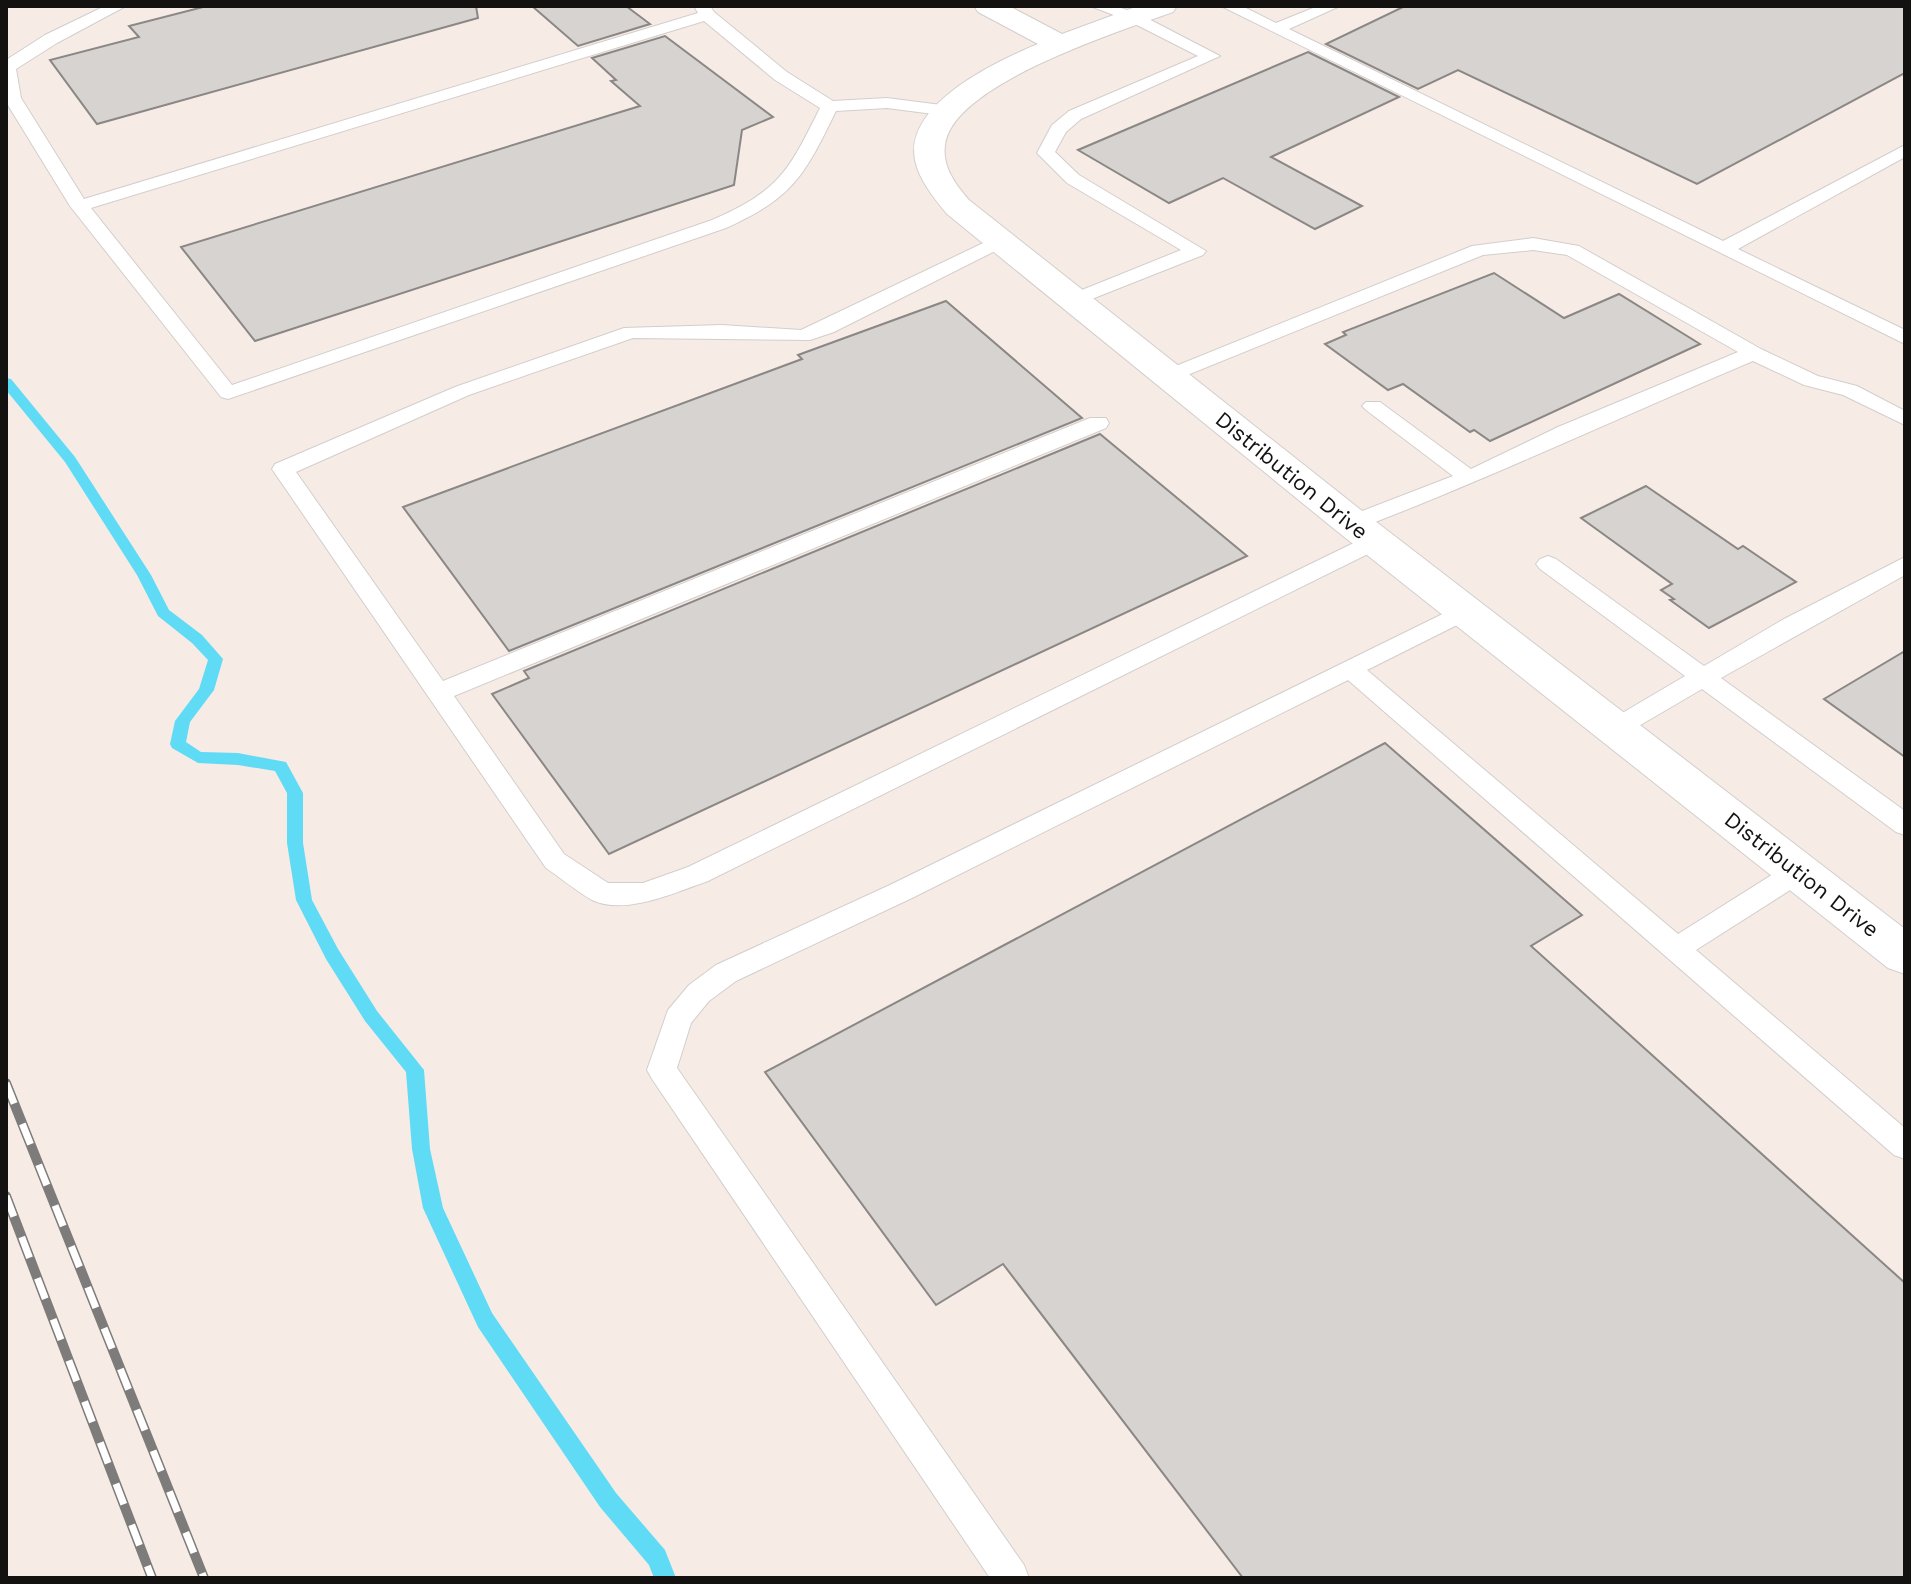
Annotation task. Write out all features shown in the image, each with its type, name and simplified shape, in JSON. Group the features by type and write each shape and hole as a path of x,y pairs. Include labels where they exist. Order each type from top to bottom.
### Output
{"street":[{"path":"988,6 1062,45"},
{"name":"Distribution Drive","path":"1148,12 1062,45 980,83 949,111 930,140 933,168 941,187 958,207 1168,376 1905,955"}],"lane":[{"path":"118,6 51,39 7,67 12,98 79,206 228,393 731,218 765,202 782,186 812,142 830,106"},
{"path":"1074,300 1196,251 1073,179 1046,153 1058,129 1075,115 1212,56 1148,12 1098,6"},
{"path":"1229,6 1905,338"},
{"path":"1276,29 1332,6"},
{"path":"79,206 704,11 781,76 830,106 887,103 949,111"},
{"path":"1723,249 1905,150"},
{"path":"1000,241 827,328 803,336 722,331 631,332 462,391 283,469 555,861 603,893 644,893 698,874 1469,478 1566,432 1754,353"},
{"path":"1168,376 1479,250 1533,244 1572,250 1754,353 1811,381 1850,390 1905,419"},
{"path":"1373,406 1469,478"},
{"path":"438,693 1098,423"},
{"path":"1548,564 1905,825"},
{"path":"1616,728 1905,565"},
{"path":"1011,1578 662,1070 678,1018 699,993 726,973 916,884 1465,611"},
{"path":"1351,669 1905,1146"},
{"path":"1676,949 1799,871"}],"shaded area":[{"path":"6,6 1905,6 1905,1578 6,1578"}],"building":[{"path":"207,6 476,6 478,18 97,124 50,60 139,37 129,26"},
{"path":"532,6 626,6 650,24 578,46"},
{"path":"1405,6 1905,6 1905,73 1697,184 1458,70 1418,89 1326,44"},
{"path":"665,36 773,117 742,130 734,185 255,341 181,247 640,106 611,81 616,80 592,58"},
{"path":"1308,52 1399,97 1271,157 1362,206 1315,229 1223,178 1169,203 1078,150"},
{"path":"1494,273 1564,318 1619,294 1700,344 1490,441 1474,430 1470,432 1403,384 1388,390 1325,344 1346,335 1343,332"},
{"path":"946,301 1082,418 509,651 403,507 802,359 798,355"},
{"path":"1100,434 1247,556 609,854 492,694 529,678 524,671"},
{"path":"1646,486 1738,549 1743,546 1796,582 1709,628 1661,590 1672,584 1581,518"},
{"path":"1905,651 1905,757 1824,699"},
{"path":"1385,743 1582,915 1531,946 1905,1283 1905,1578 1243,1578 1003,1264 936,1305 765,1072"}],"waterway":[{"path":"6,382 70,460 144,575 163,613 197,639 216,659 206,690 183,721 178,744 198,757 280,766 295,793 295,843 304,900 332,954 371,1016 415,1070 421,1149 433,1208 485,1320 608,1500 657,1558 665,1578"}],"railway":[{"path":"6,1083 204,1578"},
{"path":"6,1196 152,1578"}]}
